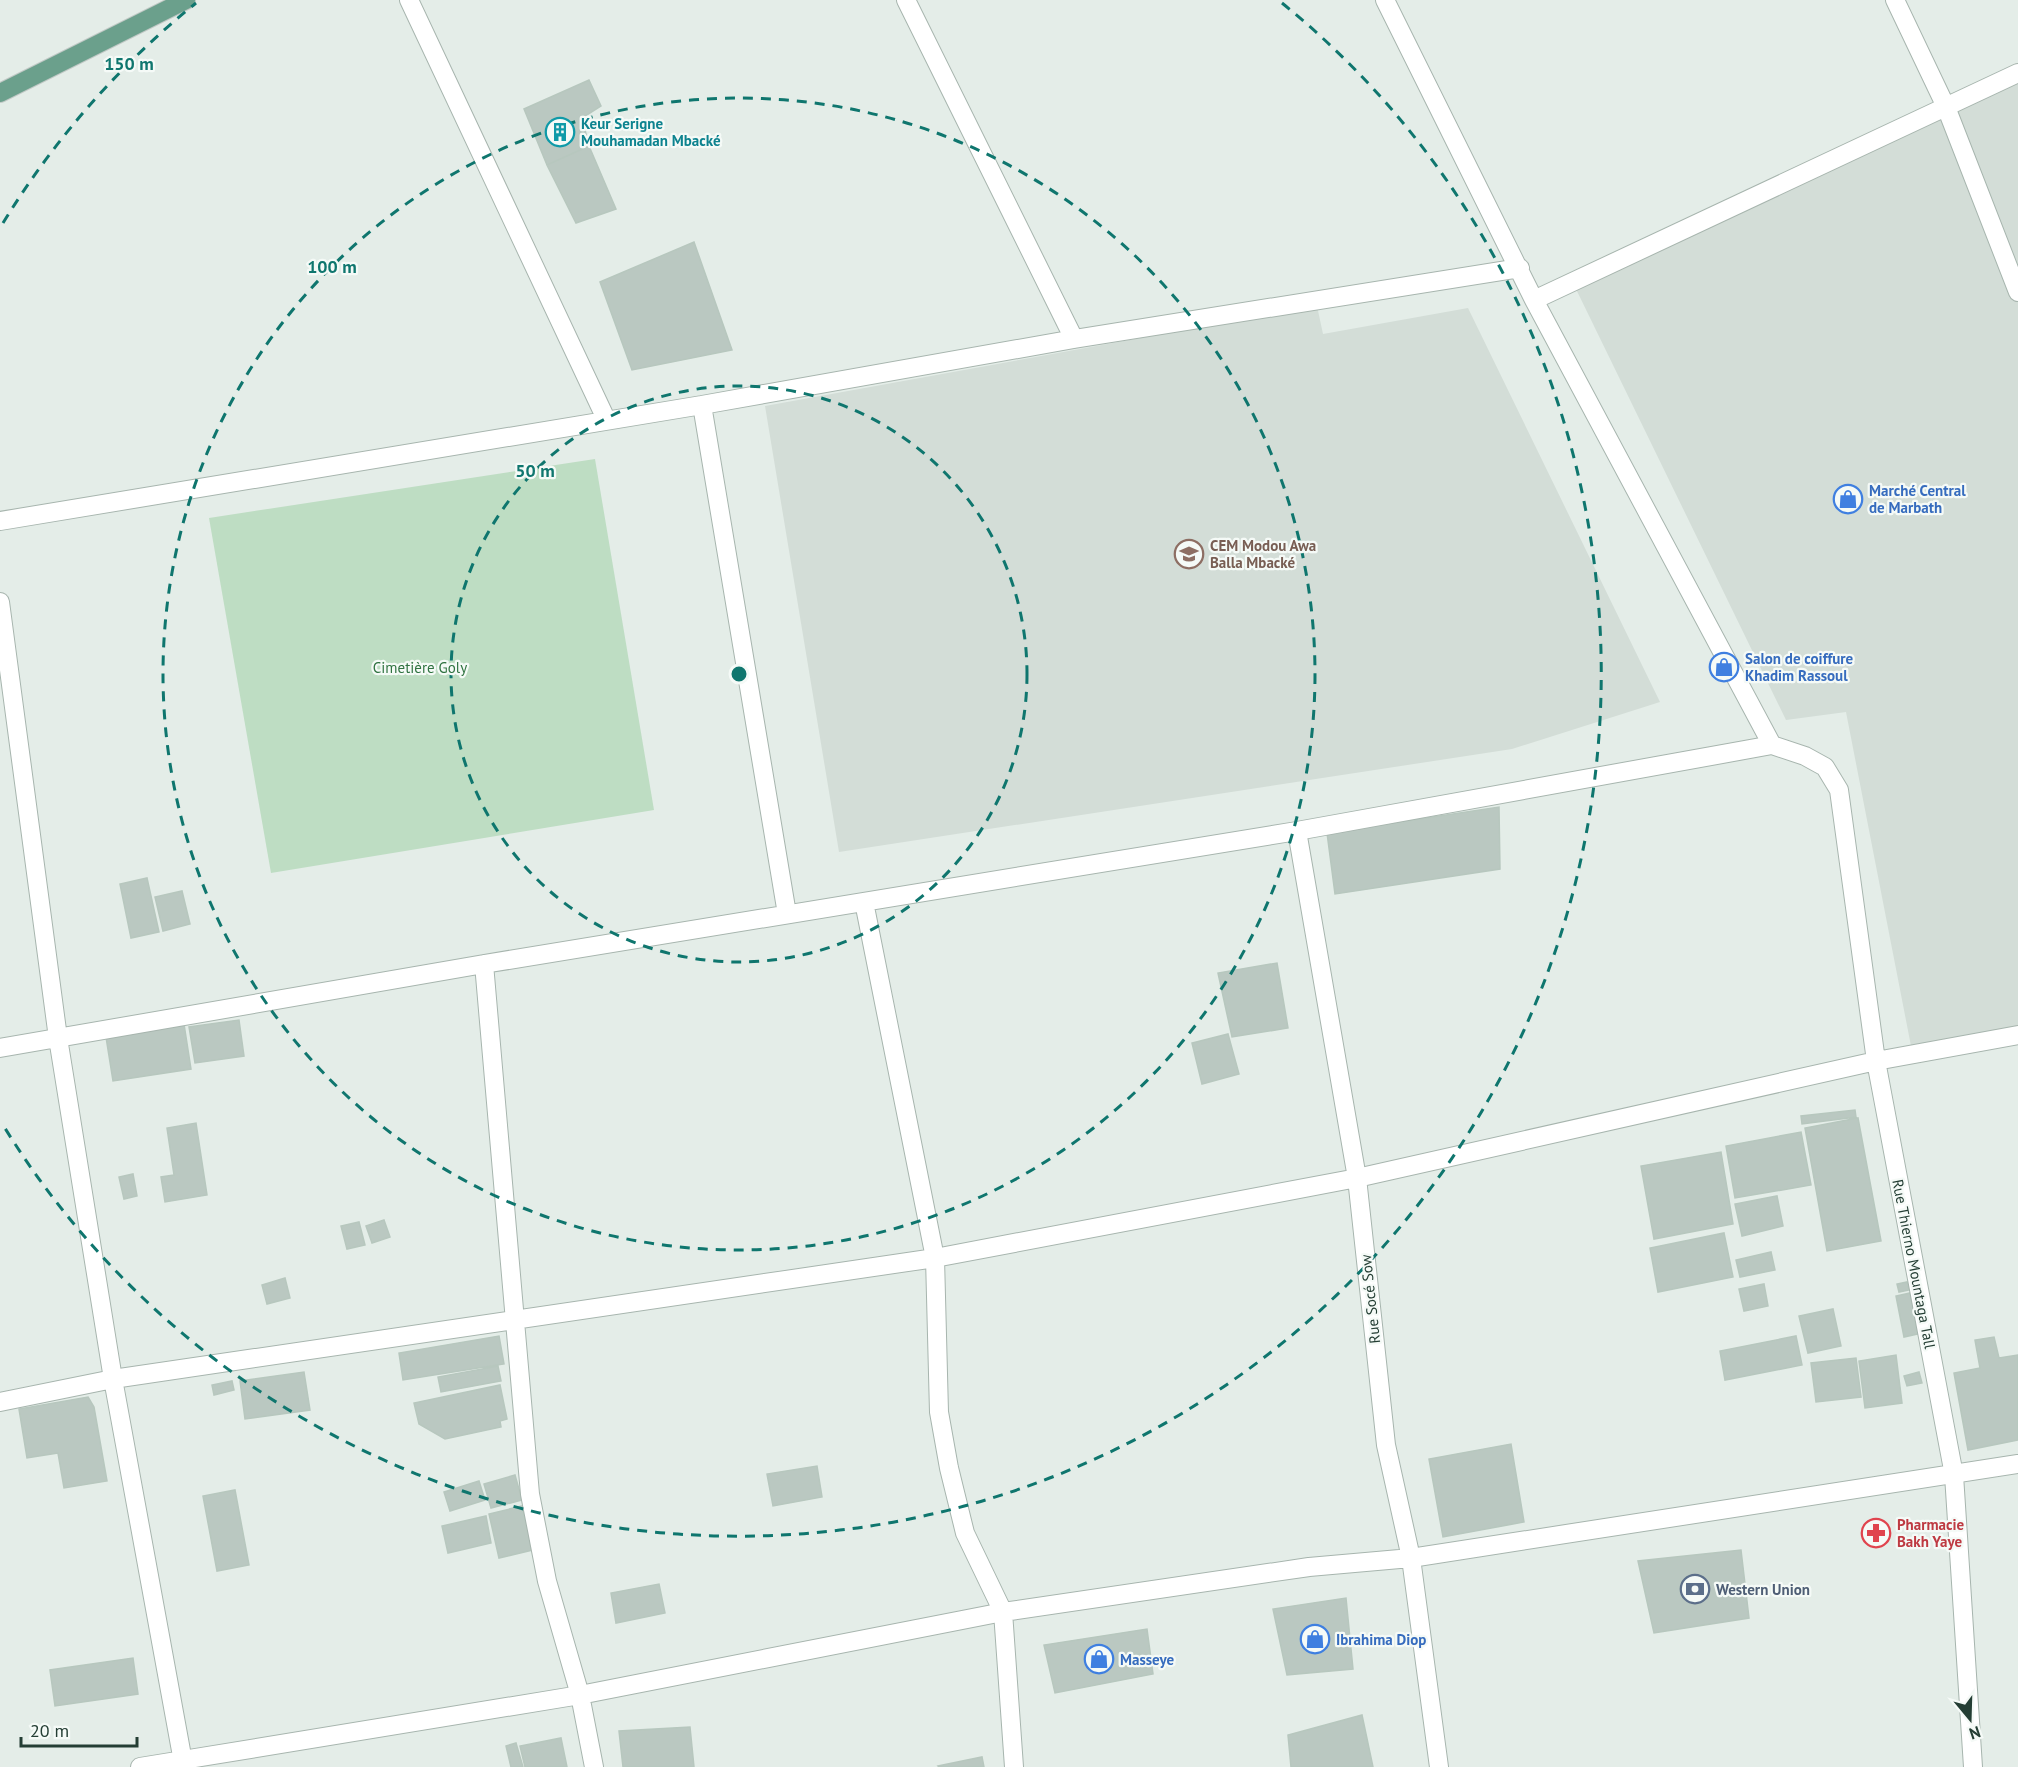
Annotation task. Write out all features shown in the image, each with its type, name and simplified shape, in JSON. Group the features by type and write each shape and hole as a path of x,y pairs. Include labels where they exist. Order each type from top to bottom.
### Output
{"main road":[{"path":"0,93 186,0"}],"street":[{"path":"409,0 606,419"},
{"path":"906,0 1074,339"},
{"path":"0,1048 484,964 1297,831 1772,745 1534,300 1385,0"},
{"path":"1895,0 1946,107 2018,292"},
{"path":"1534,300 2018,73"},
{"path":"0,521 606,419 702,405 1074,339 1520,268"},
{"path":"702,405 787,914"},
{"path":"0,602 58,1038 113,1379 183,1763"},
{"name":"Rue Thierno Mountaga Tall","path":"1772,745 1805,756 1826,767 1839,790 1876,1061 1954,1475 1973,1767"},
{"name":"Rue Socé Sow","path":"1297,831 1357,1178 1386,1445 1411,1558 1438,1767"},
{"path":"864,902 935,1258 939,1412 949,1468 965,1533 1003,1612 1014,1767"},
{"path":"484,964 513,1320 530,1494 547,1581 580,1695 594,1767"},
{"path":"0,1402 113,1379 935,1258 1357,1178 1876,1061 2018,1035"},
{"path":"140,1767 183,1763 580,1695 1003,1612 1309,1567 1411,1558 2018,1464"}],"shaded area":[{"name":"Marché Central de Marbath","path":"2018,82 2018,1029 1911,1046 1846,712 1786,720 1574,285"},
{"name":"CEM Modou Awa Balla Mbacké","path":"1317,306 1323,334 1468,308 1660,702 1512,749 839,852 765,406"}],"green space":[{"name":"Cimetière Goly","path":"595,459 654,810 271,873 209,518"}],"building":[{"name":"Keur Serigne Mouhamadan Mbacké","path":"589,80 601,106 582,118 589,146 547,165 524,109"},
{"path":"589,146 616,209 576,223 547,165"},
{"path":"694,242 732,350 632,370 600,282"},
{"path":"1499,807 1500,869 1335,894 1327,833"},
{"path":"147,878 159,932 131,938 120,884"},
{"path":"182,891 190,924 163,931 155,897"},
{"path":"1277,963 1288,1028 1232,1037 1218,973"},
{"path":"239,1020 244,1056 195,1063 189,1027"},
{"path":"184,1024 191,1069 113,1081 106,1037"},
{"path":"1228,1034 1239,1074 1202,1084 1192,1043"},
{"path":"1855,1110 1856,1117 1802,1124 1801,1116"},
{"path":"1858,1118 1881,1241 1827,1251 1805,1128"},
{"path":"196,1123 207,1195 165,1202 161,1177 174,1175 167,1128"},
{"path":"1801,1132 1811,1185 1735,1198 1726,1146"},
{"path":"1721,1152 1733,1224 1654,1239 1641,1166"},
{"path":"133,1174 137,1196 124,1199 119,1177"},
{"path":"1777,1196 1783,1226 1742,1236 1735,1204"},
{"path":"384,1220 390,1237 372,1243 366,1226"},
{"path":"359,1222 365,1245 347,1249 341,1226"},
{"path":"1724,1233 1733,1277 1658,1292 1650,1248"},
{"path":"1771,1252 1775,1270 1740,1277 1736,1260"},
{"path":"285,1278 290,1298 267,1304 262,1285"},
{"path":"1907,1282 1909,1290 1899,1292 1897,1284"},
{"path":"1764,1284 1768,1306 1744,1311 1739,1289"},
{"path":"1910,1293 1918,1334 1904,1337 1896,1296"},
{"path":"1833,1309 1841,1346 1808,1353 1799,1316"},
{"path":"499,1336 504,1364 403,1380 399,1353"},
{"path":"1796,1336 1802,1365 1725,1380 1720,1351"},
{"path":"1994,1337 1999,1358 2018,1355 2018,1440 1968,1450 1954,1373 1980,1368 1975,1340"},
{"path":"1896,1355 1902,1403 1865,1408 1859,1361"},
{"path":"1856,1358 1861,1397 1816,1402 1811,1363"},
{"path":"498,1366 501,1381 441,1392 438,1377"},
{"path":"304,1372 310,1410 245,1419 240,1381"},
{"path":"1919,1372 1922,1383 1907,1386 1904,1376"},
{"path":"232,1381 234,1390 214,1395 212,1385"},
{"path":"500,1385 507,1419 500,1421 501,1427 445,1439 419,1424 414,1403"},
{"path":"88,1397 94,1407 107,1481 64,1488 58,1453 27,1458 19,1409"},
{"path":"1511,1444 1524,1522 1443,1537 1429,1459"},
{"path":"817,1466 822,1497 773,1506 767,1474"},
{"path":"515,1475 522,1500 491,1508 484,1484"},
{"path":"479,1481 485,1500 450,1511 444,1492"},
{"path":"235,1490 249,1565 217,1571 203,1496"},
{"path":"522,1506 533,1550 499,1558 489,1514"},
{"path":"486,1516 491,1543 448,1553 442,1526"},
{"name":"Western Union","path":"1741,1550 1749,1618 1654,1633 1638,1561"},
{"path":"659,1584 665,1613 616,1623 611,1593"},
{"name":"Ibrahima Diop","path":"1346,1598 1353,1669 1287,1675 1273,1609"},
{"name":"Masseye","path":"1147,1629 1153,1674 1055,1693 1044,1645"},
{"path":"133,1658 138,1694 55,1706 50,1670"},
{"path":"1362,1715 1373,1767 1291,1767 1288,1735"},
{"path":"690,1727 694,1767 623,1767 619,1731"},
{"path":"561,1738 567,1767 525,1767 520,1746"},
{"path":"516,1743 523,1767 511,1767 506,1746"},
{"path":"982,1757 984,1767 938,1766"}],"place":[{"name":"Keur Serigne Mouhamadan Mbacké","path":"560,132"},
{"name":"Marché Central de Marbath","path":"1848,499"},
{"name":"CEM Modou Awa Balla Mbacké","path":"1189,554"},
{"name":"Salon de coiffure Khadim Rassoul","path":"1724,667"},
{"name":"Pharmacie Bakh Yaye","path":"1876,1533"},
{"name":"Western Union","path":"1695,1589"},
{"name":"Ibrahima Diop","path":"1315,1639"},
{"name":"Masseye","path":"1099,1659"}]}
